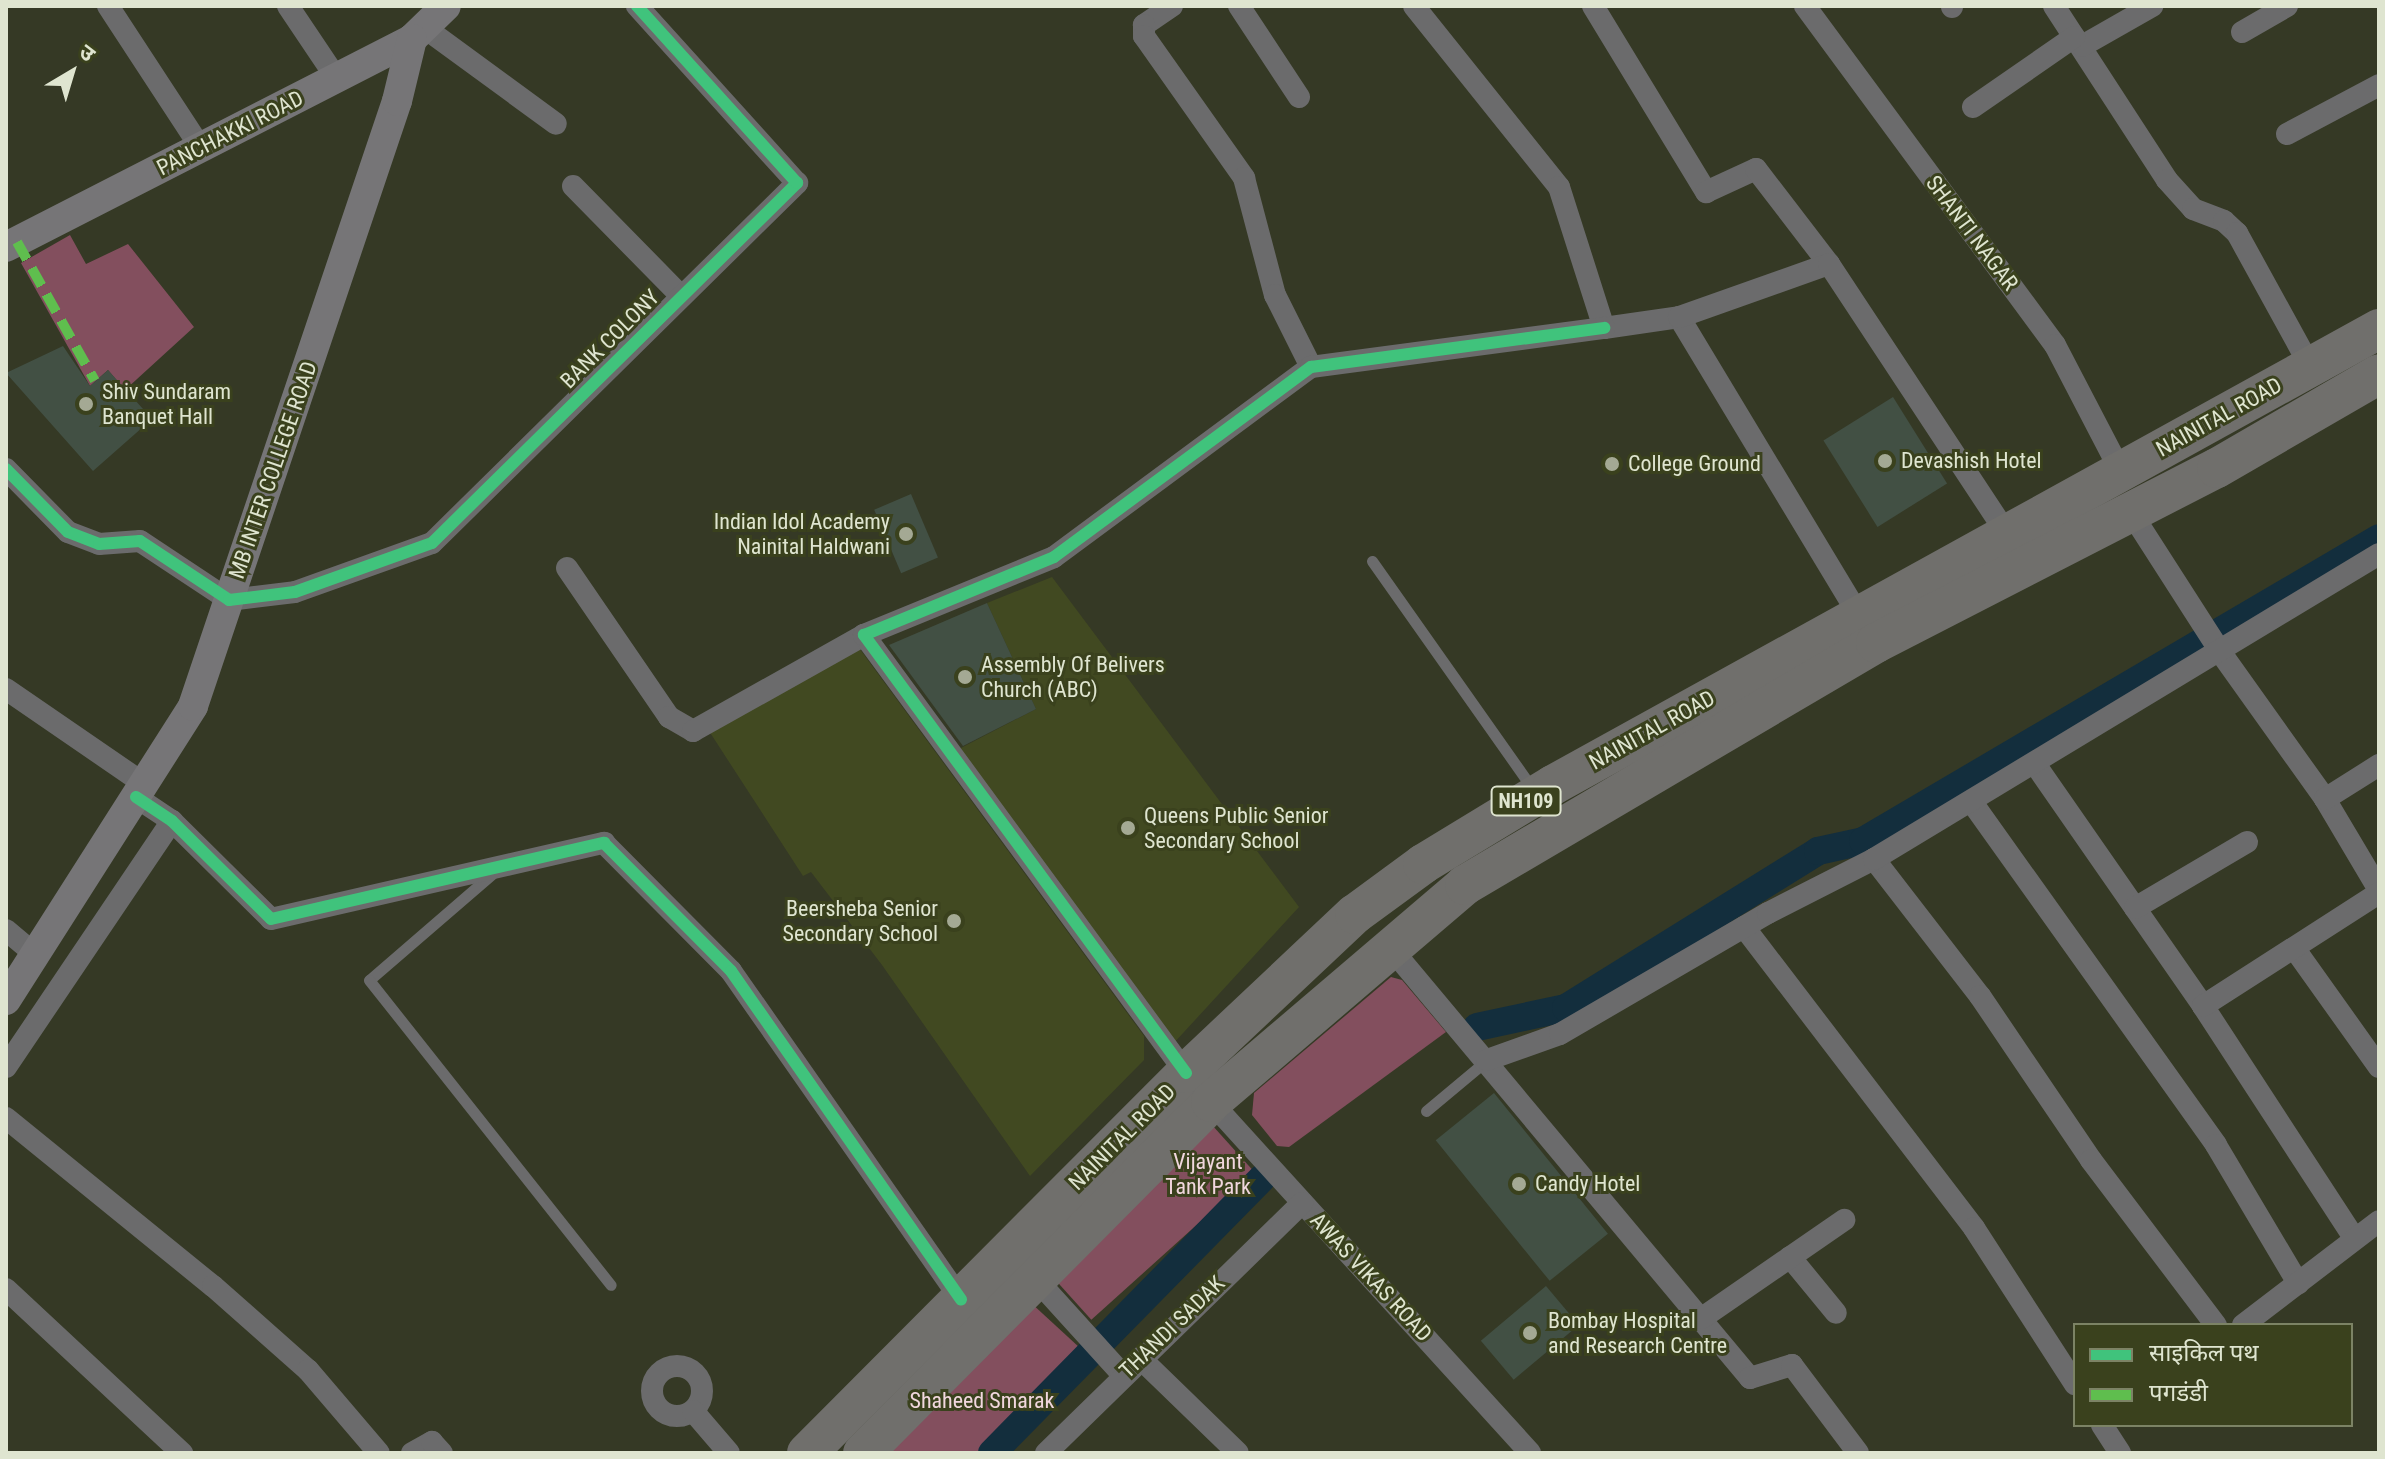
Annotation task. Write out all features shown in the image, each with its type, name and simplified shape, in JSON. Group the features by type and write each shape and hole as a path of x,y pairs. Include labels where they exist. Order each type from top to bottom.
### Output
{"highway":[{"name":"NAINITAL ROAD","path":"863,1453 972,1314 1035,1278 1198,1088 1359,911 1423,864 1537,795 2006,532 2379,329"},
{"path":"2310,366 2328,404"},
{"name":"NAINITAL ROAD","path":"807,1453 972,1314 1198,1088 1389,946 1465,885 1561,824 1958,597 2130,511 2379,374"},
{"path":"1359,911 1389,946"}],"street":[{"path":"108,6 201,148"},
{"path":"288,6 337,79"},
{"name":"PANCHAKKI ROAD","path":"6,247 337,79 418,34 446,6"},
{"name":"BANK COLONY","path":"229,600 295,592 432,543 797,183 637,6"},
{"path":"1172,6 1144,25 1144,36 1244,178 1275,295 1311,367"},
{"path":"1239,6 1299,97"},
{"path":"1414,6 1559,187 1604,328"},
{"path":"1593,6 1706,192 1756,169 1829,264 2006,532"},
{"name":"SHANTI NAGAR","path":"1805,6 2055,345 2121,472"},
{"path":"2054,6 2167,180 2193,209 2224,221 2237,233 2310,366"},
{"path":"1973,107 2078,41 2152,6"},
{"path":"2242,32 2287,6"},
{"path":"418,34 556,124"},
{"name":"MB INTER COLLEGE ROAD","path":"6,1000 193,706 418,34"},
{"path":"2287,134 2379,85"},
{"path":"573,186 681,296"},
{"path":"567,568 669,717 693,731 864,635 1054,557 1311,367 1679,317 1829,264"},
{"path":"1679,317 1858,614"},
{"path":"10,480 68,532 99,544 140,541 229,600"},
{"path":"2130,511 2214,642 2325,799 2379,891 2203,1006"},
{"path":"1487,1060 1560,1034 1744,927 1874,859 2035,764 2214,642 2379,554"},
{"name":"AWAS VIKAS ROAD","path":"864,635 1198,1088 1530,1453"},
{"path":"6,689 140,791 271,919 505,863 604,843 731,971 972,1314"},
{"path":"2035,764 2203,1006 2355,1239"},
{"path":"2325,799 2379,765"},
{"path":"1971,801 2216,1145 2298,1283"},
{"path":"6,1067 172,821"},
{"path":"2135,908 2247,842"},
{"path":"1874,859 1980,996 2091,1160 2214,1323"},
{"path":"1744,927 1974,1228 2073,1381"},
{"path":"6,930 35,954"},
{"path":"1389,946 1750,1378 1792,1365 1858,1453"},
{"path":"2294,948 2379,1067"},
{"path":"6,1118 284,1349 379,1453"},
{"name":"THANDI SADAK","path":"1046,1453 1122,1374 1302,1203"},
{"path":"1702,1318 1844,1220"},
{"path":"2246,1323 2379,1221"},
{"path":"1790,1257 1836,1313"},
{"path":"1035,1278 1122,1374"},
{"path":"6,1289 182,1453"},
{"path":"1140,1358 1238,1453"},
{"path":"693,1411 729,1453"},
{"path":"2103,1427 2120,1453"},
{"path":"412,1453 432,1442 442,1453"}],"lane":[{"path":"1372,561 1537,795"},
{"path":"505,863 369,980 611,1285"},
{"path":"1426,1111 1487,1060"}],"shaded area":[{"name":"Queens Public Senior Secondary School","path":"1052,577 1299,907 1173,1044 959,749 1036,709 987,603"},
{"name":"Beersheba Senior Secondary School","path":"859,648 1144,1036 1144,1060 1030,1176 882,965 811,872 803,876 709,731"}],"green space":[{"path":"70,235 86,264 128,244 194,327 125,390 108,370 90,386 21,263"},
{"path":"1391,977 1402,980 1446,1032 1289,1147 1277,1146 1252,1115 1254,1093"},
{"name":"Vijayant Tank Park","path":"1212,1125 1255,1173 1091,1320 1049,1272"},
{"name":"Shaheed Smarak","path":"1030,1302 1080,1348 980,1453 884,1453"}],"building":[{"name":"Shiv Sundaram Banquet Hall","path":"63,346 90,386 108,370 152,419 93,471 6,373"},
{"name":"Devashish Hotel","path":"1893,397 1947,484 1878,527 1823,440"},
{"name":"Indian Idol Academy Nainital Haldwani","path":"911,494 938,558 901,573 874,510"},
{"name":"Assembly Of Belivers Church (ABC)","path":"987,603 1036,709 963,746 889,645"},
{"name":"Candy Hotel","path":"1494,1093 1608,1234 1550,1281 1436,1140"},
{"path":"1546,1286 1579,1325 1514,1380 1481,1341"}],"waterway":[{"path":"1477,1027 1566,1008 1818,851 1863,841 2379,538"},
{"path":"992,1453 1262,1178"}],"marked path":[{"path":"17,242 95,381"}],"cycle path":[{"path":"6,469 68,532 99,544 140,541 229,600 295,592 432,543 797,183 637,6"},
{"path":"1186,1073 864,635 1054,557 1311,367 1604,328"},
{"path":"136,797 172,821 271,919 604,843 731,971 961,1300"}],"place":[{"name":"Shiv Sundaram Banquet Hall","path":"86,404"},
{"name":"Devashish Hotel","path":"1885,461"},
{"name":"College Ground","path":"1612,464"},
{"name":"Indian Idol Academy Nainital Haldwani","path":"906,534"},
{"name":"Assembly Of Belivers Church (ABC)","path":"965,677"},
{"name":"Queens Public Senior Secondary School","path":"1128,828"},
{"name":"Beersheba Senior Secondary School","path":"954,921"},
{"name":"Candy Hotel","path":"1519,1184"},
{"name":"Bombay Hospital and Research Centre","path":"1530,1333"}]}
